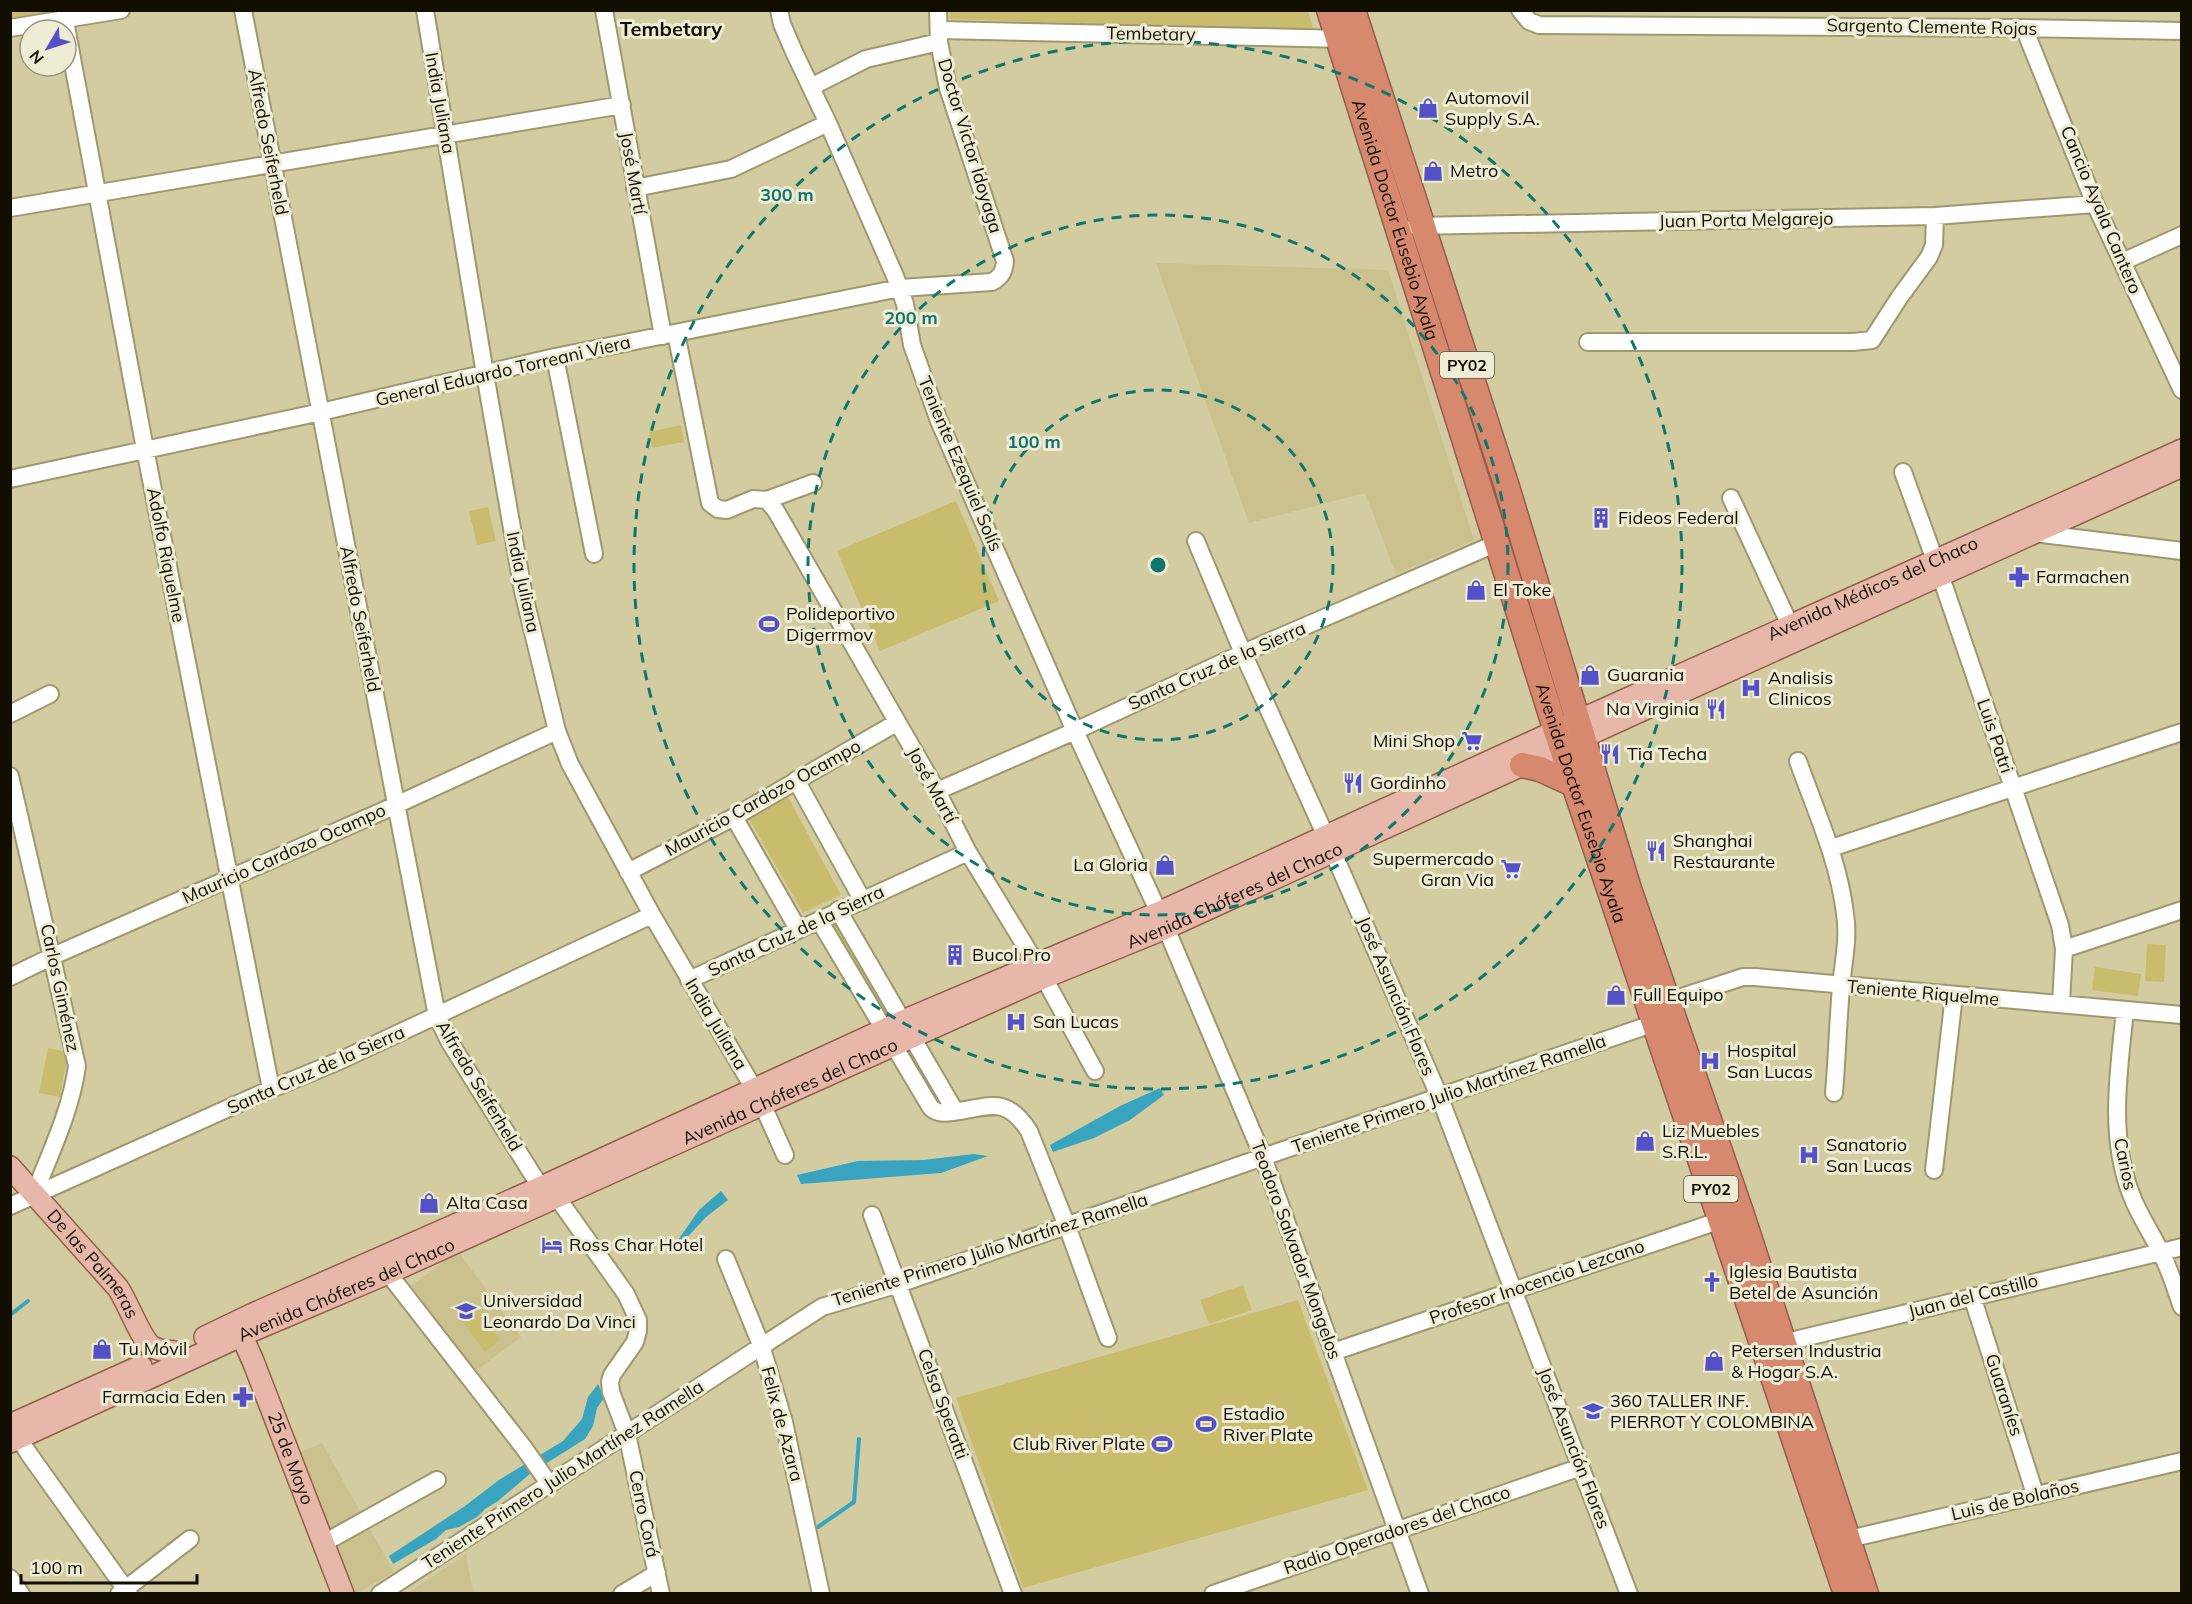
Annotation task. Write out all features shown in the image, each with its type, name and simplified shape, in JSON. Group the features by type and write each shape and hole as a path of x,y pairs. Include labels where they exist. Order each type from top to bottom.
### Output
{"highway":[{"name":"Avenida Doctor Eusebio Ayala","path":"1329,10 1497,543 1629,889 1669,1001 1732,1216 1774,1345 1846,1593"},
{"name":"Avenida Doctor Eusebio Ayala","path":"1353,10 1507,488 1569,734 1575,785 1655,1023 1732,1216"},
{"path":"1436,351 1461,346"},
{"path":"1522,765 1547,772 1575,785"},
{"name":"Avenida Doctor Eusebio Ayala","path":"1774,1345 1849,1539 1866,1593"}],"main road":[{"name":"Avenida Médicos del Chaco","path":"1569,734 2030,526 2181,450"},
{"name":"Avenida Médicos del Chaco","path":"2030,526 2181,466"},
{"name":"Avenida Chóferes del Chaco","path":"1329,844 1522,765 1569,734"},
{"name":"Avenida Chóferes del Chaco","path":"13,1428 154,1376 239,1338 383,1266 759,1098 898,1033 1162,920 1569,734"},
{"name":"De las Palmeras","path":"10,1167 118,1288 128,1302 144,1338 151,1346 162,1351 174,1352"},
{"name":"Avenida Chóferes del Chaco","path":"13,1428 174,1352 239,1338 349,1271 383,1266"},
{"path":"154,1376 168,1376 227,1352 237,1352 239,1338"},
{"name":"25 de Mayo","path":"239,1338 343,1593"}],"street":[{"path":"78,18 121,10"},
{"name":"Alfredo Seiferheld","path":"243,10 437,1016 449,1041 548,1192"},
{"name":"India Juliana","path":"425,10 523,591 557,731 570,764 628,872 759,1098"},
{"name":"José Martí","path":"604,10 635,188 710,503 718,509 727,510 753,499 767,500 813,483"},
{"name":"Teniente Ezequiel Solís","path":"779,10 782,24 900,288 912,345 932,403 1075,731 1162,920"},
{"name":"Doctor Victor Idoyaga","path":"938,10 939,36 948,88 1005,261 1004,271 998,278"},
{"name":"Sargento Clemente Rojas","path":"1520,10 1529,21 1539,25 2181,31"},
{"name":"Cancio Ayala Cantero","path":"2024,28 2095,204 2181,390"},
{"name":"Tembetary","path":"811,87 866,59 939,36 1363,40"},
{"name":"Adolfo Riquelme","path":"75,78 228,879 271,1089"},
{"path":"10,208 622,105"},
{"path":"635,188 731,169 828,123"},
{"name":"Juan Porta Melgarejo","path":"1396,226 1935,216 2095,204"},
{"path":"1588,342 1853,342 1872,340 1929,257 1934,245 1935,216"},
{"path":"2122,262 2181,235"},
{"name":"General Eduardo Torreani Viera","path":"10,479 321,412 555,357 900,288 984,283 998,278"},
{"path":"555,357 594,554"},
{"name":"Luis Patri","path":"1903,472 2061,925 2064,949 2061,1003"},
{"path":"1731,498 1794,633"},
{"name":"José Martí","path":"767,500 776,511 937,791 968,852 1040,972 1095,1071"},
{"path":"2030,526 2181,551"},
{"name":"José Asunción Flores","path":"1196,541 1243,653 1440,1098 1629,1593"},
{"name":"Santa Cruz de la Sierra","path":"937,791 1075,731 1243,653 1497,543"},
{"path":"10,714 50,694"},
{"name":"Mauricio Cardozo Ocampo","path":"628,872 734,818 896,723"},
{"name":"Mauricio Cardozo Ocampo","path":"10,977 395,806 557,731"},
{"path":"1831,848 2181,732"},
{"path":"1798,761 1831,848 1842,890 1847,936 1841,986 1834,1093"},
{"name":"Carlos Giménez","path":"10,776 77,1066 74,1088 34,1195"},
{"path":"796,780 862,901"},
{"path":"734,818 798,929"},
{"name":"Santa Cruz de la Sierra","path":"689,980 968,852"},
{"path":"2064,949 2181,909"},
{"path":"838,910 898,1033 931,1108 936,1112 955,1112 993,1106 1009,1109 1018,1116 1029,1131 1108,1338"},
{"name":"Santa Cruz de la Sierra","path":"10,1206 271,1089 339,1061 652,915"},
{"path":"819,920 955,1112"},
{"name":"Teodoro Salvador Mongelos","path":"1162,920 1263,1157 1420,1593"},
{"name":"Teniente Riquelme","path":"1669,1001 1743,977 2181,1015"},
{"path":"1934,1170 1954,995"},
{"name":"Carios","path":"2126,1010 2118,1077 2118,1137 2130,1193 2161,1252 2181,1307"},
{"name":"Teniente Primero Julio Martínez Ramella","path":"380,1593 545,1478 627,1434 822,1306 899,1284 1655,1023"},
{"path":"759,1098 785,1155"},
{"name":"Cerro Corá","path":"548,1192 626,1294 638,1320 638,1331 634,1342 612,1375 610,1382 611,1392 627,1434 661,1593"},
{"name":"Celsa Speratti","path":"872,1215 1013,1593"},
{"name":"Profesor Inocencio Lezcano","path":"1333,1352 1732,1216"},
{"name":"Juan del Castillo","path":"1774,1345 2181,1247"},
{"name":"Felix de Azara","path":"726,1259 761,1346 784,1422 821,1593"},
{"path":"383,1266 545,1478"},
{"name":"Guaraníes","path":"1972,1296 2035,1494"},
{"path":"13,1428 124,1592 190,1539"},
{"name":"Luis de Bolaños","path":"1849,1539 2181,1461"},
{"name":"Radio Operadores del Chaco","path":"1213,1593 1581,1467"},
{"path":"324,1543 437,1480"},
{"path":"622,1593 657,1573"},
{"path":"10,1578 21,1593"}],"shaded area":[{"path":"10,11 113,11 71,18 18,18 18,27 11,28"},
{"path":"950,11 1308,11 1314,31 950,19"},
{"path":"1156,263 1388,270 1474,540 1396,574 1365,493 1249,523"},
{"path":"681,425 684,442 652,448 649,432"},
{"path":"956,501 999,601 880,651 837,551"},
{"path":"488,507 496,541 477,545 469,511"},
{"path":"788,797 841,895 803,913 749,819"},
{"path":"831,925 837,925 893,1020 889,1024"},
{"path":"2147,944 2166,945 2164,982 2145,981"},
{"path":"2095,967 2141,974 2138,996 2092,990"},
{"path":"48,1048 68,1052 60,1097 39,1093"},
{"path":"908,1050 941,1103 939,1106 905,1051"},
{"name":"Universidad Leonardo Da Vinci","path":"458,1251 521,1337 474,1372 411,1286"},
{"path":"1243,1285 1252,1310 1209,1324 1200,1300"},
{"name":"Club River Plate","path":"1298,1300 1368,1490 1023,1588 956,1398"},
{"path":"476,1307 500,1340 485,1352 460,1318"},
{"path":"322,1443 394,1572 357,1593 353,1593 296,1454"},
{"path":"466,1554 473,1593 408,1593"}],"water":[{"path":"1160,1088 1164,1095 1130,1120 1094,1138 1053,1152 1050,1145 1120,1106"},
{"path":"974,1154 988,1156 941,1173 801,1184 797,1175 858,1161 923,1160"},
{"path":"721,1191 728,1200 706,1217 681,1244 678,1240 699,1210"},
{"path":"598,1384 604,1398 597,1408 593,1426 585,1439 531,1473 477,1517 459,1527 446,1530 436,1539 393,1564 389,1556 465,1506 499,1480 563,1441 582,1419 588,1397"}],"waterway":[{"path":"10,1315 28,1301"},
{"path":"818,1527 854,1502 859,1439"}],"place":[{"name":"Automovil Supply S.A.","path":"1428,108"},
{"name":"Metro","path":"1433,171"},
{"name":"Fideos Federal","path":"1601,518"},
{"name":"Farmachen","path":"2019,577"},
{"name":"El Toke","path":"1476,590"},
{"name":"Polideportivo Digerrmov","path":"769,624"},
{"name":"Guarania","path":"1590,675"},
{"name":"Analisis Clinicos","path":"1751,688"},
{"name":"Na Virginia","path":"1716,709"},
{"name":"Mini Shop","path":"1472,741"},
{"name":"Tia Techa","path":"1610,754"},
{"name":"Gordinho","path":"1353,783"},
{"name":"Shanghai Restaurante","path":"1656,851"},
{"name":"La Gloria","path":"1165,865"},
{"name":"Supermercado Gran Via","path":"1511,869"},
{"name":"Bucol Pro","path":"955,955"},
{"name":"Full Equipo","path":"1616,995"},
{"name":"San Lucas","path":"1016,1022"},
{"name":"Hospital San Lucas","path":"1710,1061"},
{"name":"Liz Muebles S.R.L.","path":"1645,1141"},
{"name":"Sanatorio San Lucas","path":"1809,1155"},
{"name":"Alta Casa","path":"429,1203"},
{"name":"Ross Char Hotel","path":"552,1245"},
{"name":"Iglesia Bautista Betel de Asunción","path":"1712,1282"},
{"name":"Universidad Leonardo Da Vinci","path":"466,1311"},
{"name":"Tu Móvil","path":"102,1349"},
{"name":"Petersen Industria & Hogar S.A.","path":"1714,1361"},
{"name":"Farmacia Eden","path":"243,1397"},
{"name":"360 TALLER INF. PIERROT Y COLOMBINA","path":"1593,1411"},
{"name":"Estadio River Plate","path":"1206,1424"},
{"name":"Club River Plate","path":"1162,1444"}],"district":[{"name":"Tembetary","path":"671,29"}]}
